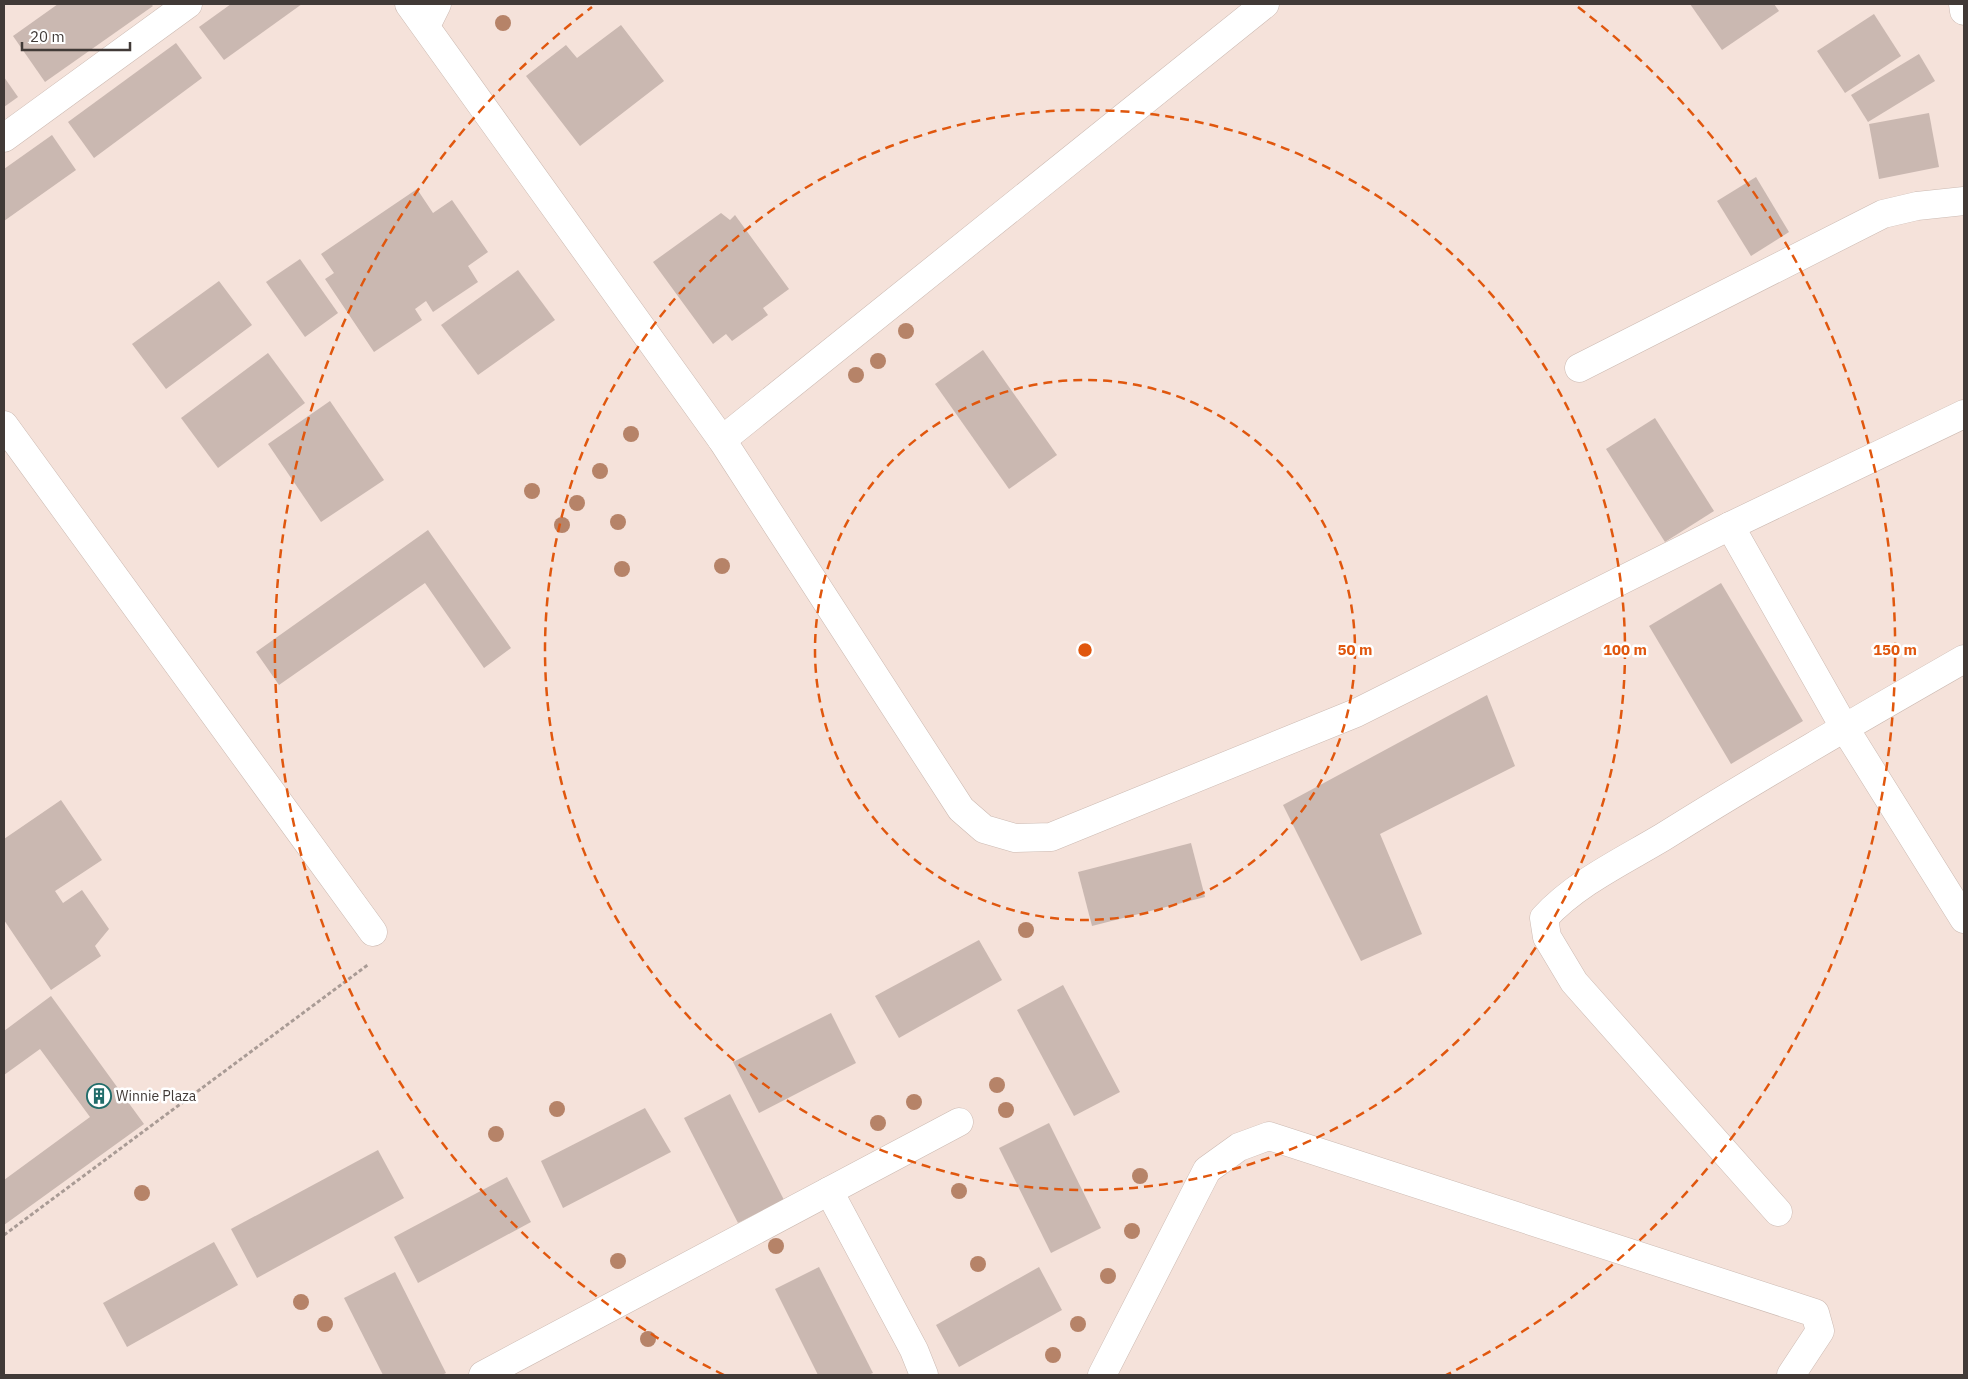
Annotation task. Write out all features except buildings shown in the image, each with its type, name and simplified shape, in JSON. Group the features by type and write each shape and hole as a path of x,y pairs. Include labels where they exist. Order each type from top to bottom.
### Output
{"street":[{"path":"4,138 188,4"},
{"path":"409,4 432,15 722,440 961,810 984,829 1015,838 1051,837 1356,713 1730,526 1964,414"},
{"path":"722,440 1265,4"},
{"path":"1963,4 1964,11"},
{"path":"1578,368 1883,214 1917,206 1964,201"},
{"path":"4,425 373,932"},
{"path":"1730,526 1844,727 1964,920"},
{"path":"1778,1212 1574,982 1547,937 1544,918 1560,900 1844,727 1964,659"},
{"path":"483,1375 959,1122"},
{"path":"1102,1375 1206,1170 1239,1147 1269,1136 1580,1235 1815,1313 1820,1331 1791,1375"},
{"path":"829,1191 914,1350 924,1375"}],"path":[{"path":"4,1235 388,950 373,932"}],"place":[{"name":"Winnie Plaza","path":"99,1096"}]}
